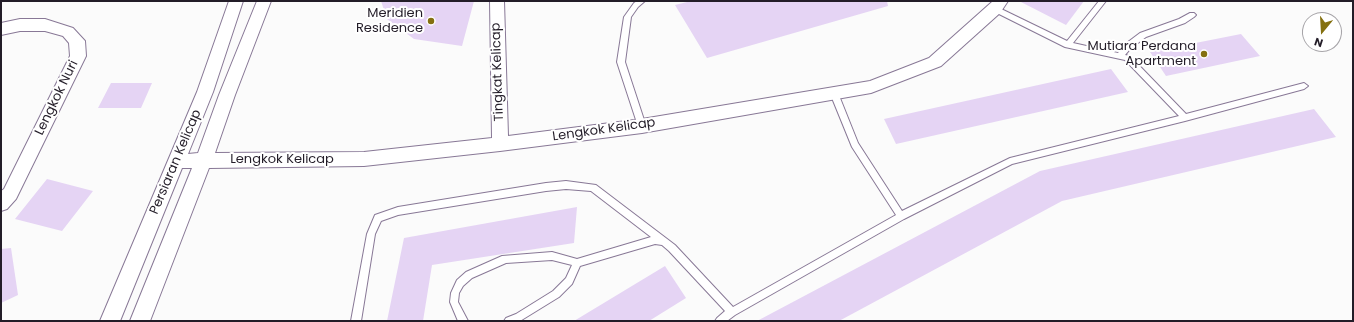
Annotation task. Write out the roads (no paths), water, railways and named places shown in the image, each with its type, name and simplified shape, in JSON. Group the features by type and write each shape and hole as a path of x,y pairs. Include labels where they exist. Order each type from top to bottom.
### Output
{"street":[{"name":"Persiaran Kelicap","path":"110,321 205,92 236,1"},
{"name":"Persiaran Kelicap","path":"140,321 204,160 264,1"},
{"name":"Tingkat Kelicap","path":"497,1 500,144"},
{"name":"Lengkok Kelicap","path":"177,160 364,159 642,126 871,87 935,62 998,5"},
{"name":"Lengkok Nuri","path":"1,29 20,25 45,25 68,32 77,41 78,56 10,194 1,203"}],"lane":[{"path":"642,1 636,5 628,17 621,62 642,126"},
{"path":"1068,46 1103,1"},
{"path":"998,5 1068,46 1127,58 1185,118"},
{"path":"1120,56 1127,47 1143,35 1192,16"},
{"path":"720,321 732,312 901,216 1010,161 1185,118 1304,86"},
{"path":"834,93 855,145 901,216"},
{"path":"356,321 371,234 378,218 398,211 566,185 593,188 672,248 732,312"},
{"path":"463,321 454,302 455,293 460,283 469,275 506,259 552,256 577,263 655,240 664,242"},
{"path":"509,321 519,317 556,294 569,280 577,263"}],"place":[{"name":"Meridien Residence","path":"431,21"},
{"name":"Mutiara Perdana Apartment","path":"1204,54"}]}
